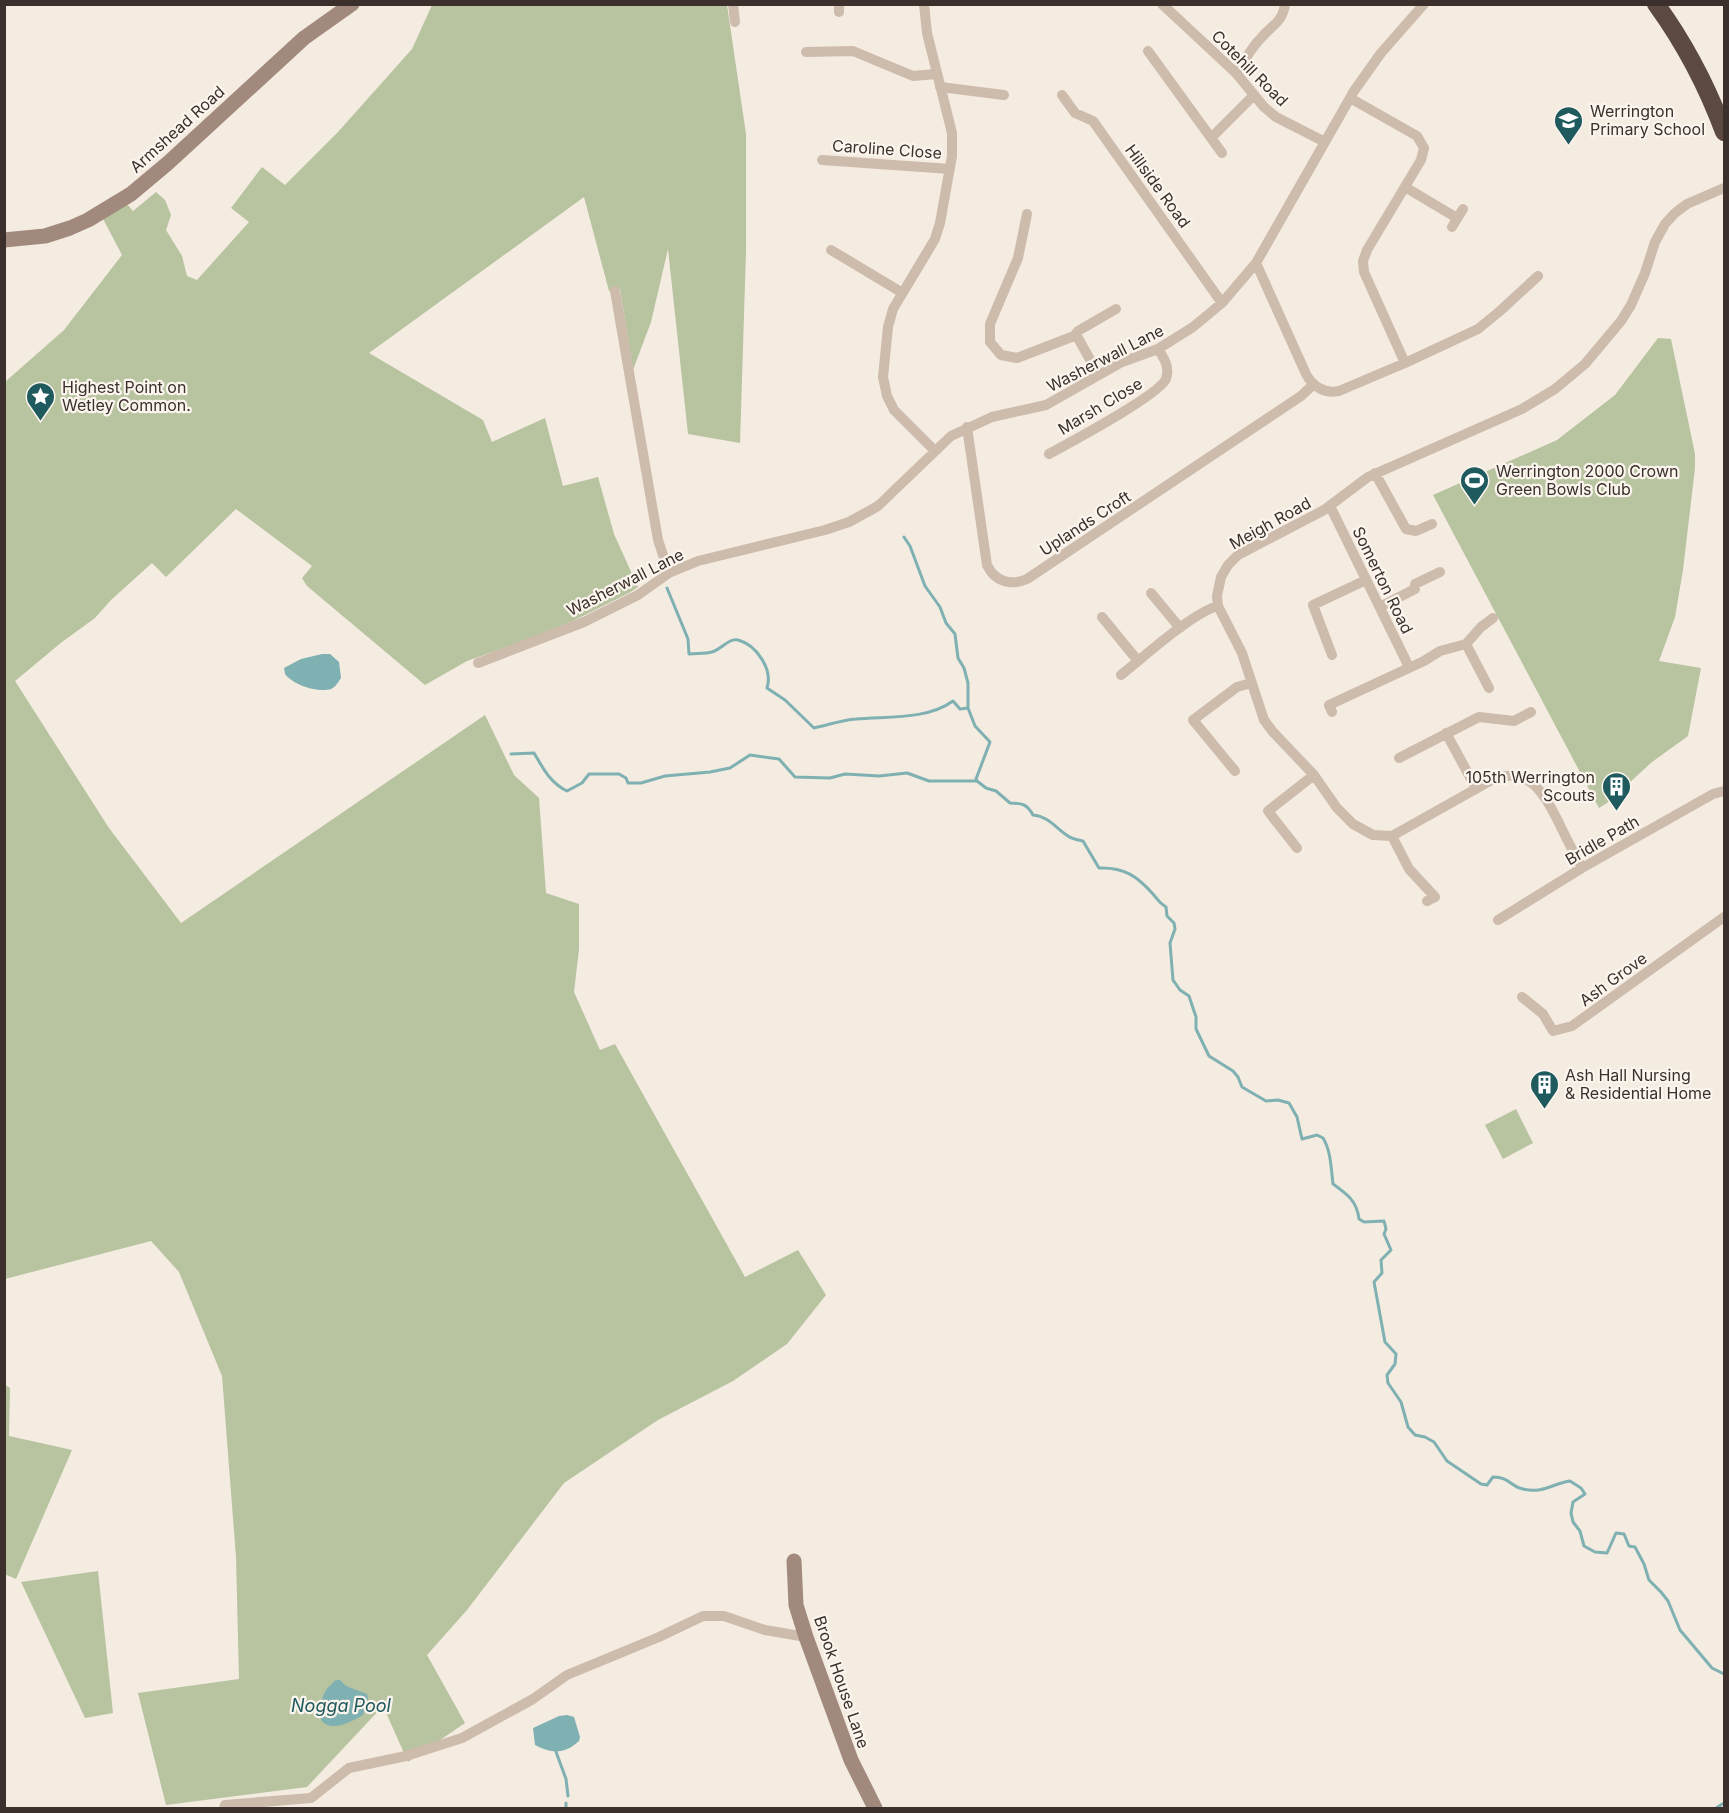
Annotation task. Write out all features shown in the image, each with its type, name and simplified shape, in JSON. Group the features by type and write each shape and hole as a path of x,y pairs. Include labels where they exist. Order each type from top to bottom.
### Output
{"highway":[{"path":"1656,4 1697,69 1725,132"}],"street":[{"name":"Armshead Road","path":"4,240 45,236 70,228 131,194 304,38 352,4"},
{"path":"733,4 735,22"},
{"path":"924,4 936,74 952,133 952,156 935,239 901,292 893,309 888,327 883,368 884,387 890,403 899,416 935,451"},
{"name":"Cotehill Road","path":"1162,4 1236,73 1264,107 1276,117 1325,142"},
{"path":"1236,73 1261,38 1278,22 1284,12 1285,4"},
{"name":"Washerwall Lane","path":"478,663 584,622 638,595 669,573 698,561 825,531 869,513 951,436 992,417 1046,405 1098,374 1158,348 1193,327 1222,303 1257,263 1350,98 1381,53 1424,4"},
{"path":"812,54 853,51 913,76 936,74"},
{"path":"1148,51 1222,153"},
{"path":"940,87 1004,95"},
{"name":"Hillside Road","path":"1062,95 1075,113 1093,121 1222,303"},
{"path":"1211,138 1254,95"},
{"path":"1350,98 1411,131 1420,139 1424,148 1423,156 1367,250 1363,267 1405,363"},
{"name":"Caroline Close","path":"822,160 950,169"},
{"path":"1405,187 1458,218"},
{"name":"Meigh Road","path":"1218,606 1219,583 1224,570 1233,560 1330,506 1375,473 1522,409 1571,377 1598,351 1631,305 1655,242 1665,224 1687,204 1725,188"},
{"path":"1027,214 1018,258 988,331 990,342 1001,355 1017,358 1074,336 1078,331 1116,309"},
{"path":"831,250 901,292"},
{"path":"1257,263 1306,374 1314,384 1326,391 1340,391 1478,329 1538,276"},
{"path":"615,291 658,540 669,573"},
{"path":"1074,336 1078,338 1098,374"},
{"name":"Marsh Close","path":"1049,454 1132,406 1161,386 1166,378 1167,368 1158,348"},
{"name":"Uplands Croft","path":"967,427 987,566 1000,580 1013,583 1027,579 1139,506 1301,396 1314,384"},
{"path":"1375,473 1406,529 1416,531 1432,524"},
{"name":"Somerton Road","path":"1330,506 1409,667"},
{"path":"1380,607 1415,589 1415,584 1440,572"},
{"path":"1332,655 1313,605 1366,580"},
{"path":"1151,593 1180,628"},
{"path":"1121,675 1180,628 1210,608 1218,606 1242,653 1264,720 1314,775 1337,808 1353,824 1372,835 1392,836 1476,788 1503,776 1516,776 1533,783 1544,794 1582,868"},
{"path":"1102,616 1138,661"},
{"path":"1332,712 1329,705 1424,662 1440,651 1466,644 1480,627 1493,618"},
{"path":"1466,644 1489,688"},
{"path":"1235,771 1193,720 1237,687 1251,683"},
{"path":"1399,758 1479,717 1514,721 1531,712"},
{"path":"1446,733 1476,788"},
{"path":"1297,848 1268,812 1314,775"},
{"name":"Bridle Path","path":"1498,920 1582,868 1713,794 1725,791"},
{"path":"1392,836 1409,869 1435,897 1427,901"},
{"name":"Ash Grove","path":"1522,998 1543,1014 1554,1031 1572,1026 1725,917"},
{"name":"Brook House Lane","path":"794,1561 796,1605 806,1637 851,1760 875,1809"},
{"path":"224,1809 225,1805 311,1798 350,1768 406,1756 462,1738 533,1699 567,1676 660,1637 703,1616 724,1616 765,1630 806,1637"}],"green space":[{"path":"432,5 727,5 746,134 746,251 740,443 688,434 668,249 651,322 633,370 620,289 609,291 584,197 369,353 483,420 492,442 545,418 563,486 598,477 614,534 638,587 573,621 467,661 425,685 307,586 302,578 312,566 236,509 166,577 152,563 111,600 95,618 15,681 109,828 181,923 485,715 514,775 539,798 546,893 579,904 579,949 574,992 600,1050 615,1044 745,1277 798,1250 826,1295 787,1344 733,1381 658,1420 564,1483 467,1610 427,1655 465,1723 408,1762 383,1706 307,1787 166,1805 138,1693 239,1679 236,1557 222,1376 179,1272 151,1241 5,1279 5,382 64,330 122,255 101,215 127,204 133,211 156,192 165,200 171,215 166,230 182,256 187,276 197,280 249,222 231,208 262,167 285,185 338,132 412,49"},
{"path":"1658,338 1671,339 1695,454 1683,570 1675,617 1659,661 1701,668 1688,736 1652,762 1628,784 1631,788 1599,808 1433,495 1557,440 1615,395"},
{"path":"1516,1109 1533,1143 1503,1159 1485,1125"},
{"path":"4,1384 10,1388 9,1436 72,1450 16,1579 5,1576"},
{"path":"98,1571 113,1713 85,1718 21,1582"}],"water":[{"path":"330,654 339,662 341,678 333,688 319,690 306,687 294,682 285,674 284,668 301,659"},
{"name":"Nogga Pool","path":"336,1680 367,1694 368,1699 363,1715 341,1725 330,1726 321,1720 322,1702 324,1693"},
{"path":"559,1716 574,1717 579,1741 569,1748 558,1751 547,1750 535,1745 533,1728"}],"waterway":[{"path":"904,537 910,546 925,586 940,607 946,623 955,634 958,658 964,668 968,683 968,708 975,726 990,742 977,781"},
{"path":"667,588 688,639 689,654 712,652 734,640 745,643 762,659 768,674 767,688 785,700 814,728 840,721 919,714 943,707 953,701 960,709 968,708"},
{"path":"511,754 534,753 551,779 567,791 582,783 589,774 619,774 626,778 628,783 641,783 665,776 730,768 750,755 779,759 795,777 830,778 845,774 879,776 907,773 929,781 977,781"},
{"path":"977,781 986,788 996,791 1010,803 1026,806 1033,815 1048,820 1070,837 1083,841 1099,868 1116,869 1129,874 1141,882 1166,907 1167,916 1174,923 1175,929 1170,943 1173,980 1180,990 1189,996 1196,1017 1196,1029 1209,1056 1233,1071 1242,1087 1266,1101 1278,1100 1289,1103 1297,1117 1302,1139 1317,1135 1323,1138 1329,1154 1333,1184 1354,1203 1359,1219 1364,1222 1384,1221 1386,1229 1384,1234 1391,1250 1381,1260 1382,1273 1374,1282 1385,1342 1396,1354 1395,1364 1387,1375 1388,1383 1401,1402 1408,1427 1415,1435 1434,1442 1447,1461 1481,1484 1487,1485 1493,1477 1499,1477 1519,1488 1530,1490 1570,1481 1581,1488 1585,1494 1573,1502 1571,1513 1584,1546 1595,1552 1607,1553 1616,1533 1624,1534 1629,1546 1635,1547 1649,1580 1668,1601 1680,1630 1712,1668 1724,1674"},
{"path":"555,1749 566,1779 568,1796"},
{"path":"566,1803 566,1808"},
{"path":"1716,1808 1724,1803"}],"place":[{"name":"Werrington Primary School","path":"1569,146"},
{"name":"Highest Point on Wetley Common.","path":"41,422"},
{"name":"Werrington 2000 Crown Green Bowls Club","path":"1475,506"},
{"name":"105th Werrington Scouts","path":"1616,812"},
{"name":"Ash Hall Nursing & Residential Home","path":"1544,1110"}]}
